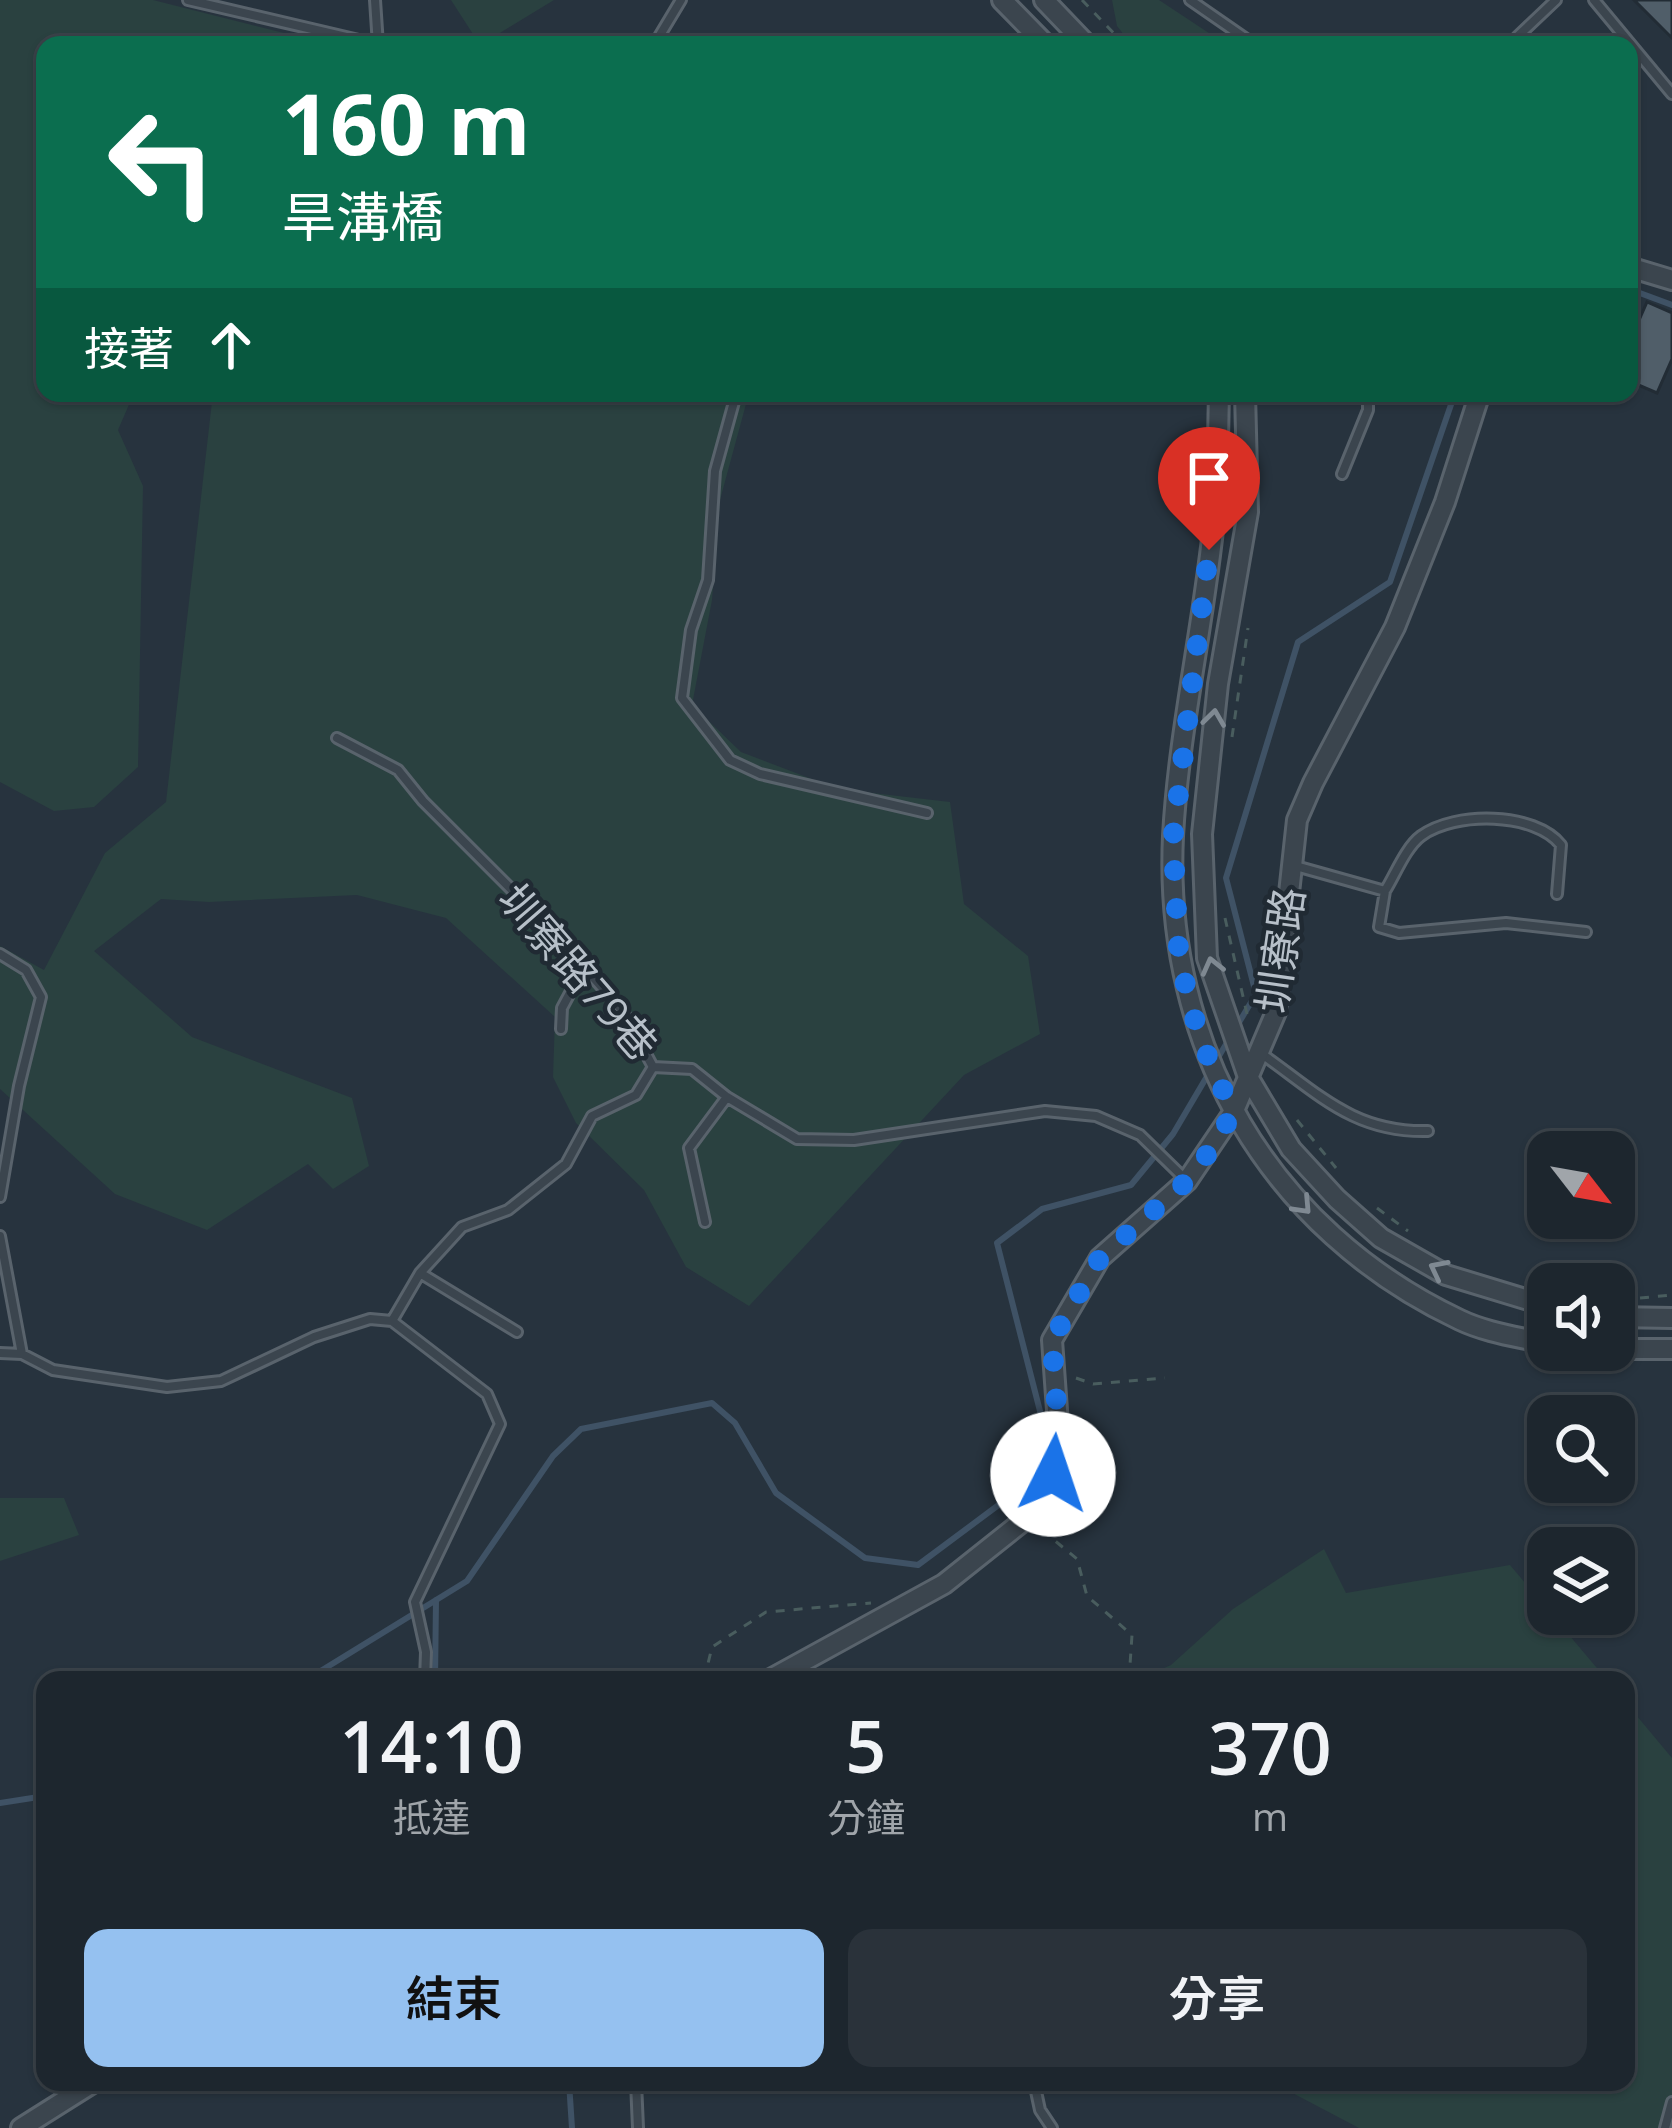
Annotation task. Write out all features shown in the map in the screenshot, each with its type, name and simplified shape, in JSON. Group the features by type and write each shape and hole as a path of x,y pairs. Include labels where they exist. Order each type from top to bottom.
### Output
{"street":[{"path":"1002,0 1037,36"},
{"path":"1045,0 1079,36"},
{"path":"1638,270 1672,280"},
{"path":"1219,402 1215,510 1173,838 1179,960 1200,1039 1233,1112 1299,1205 1348,1251 1464,1322 1527,1338"},
{"path":"1245,402 1248,512 1218,684 1202,835 1208,958 1249,1077 1292,1149 1336,1199 1382,1238 1446,1275 1527,1300"},
{"name":"圳寮路","path":"786,1671 944,1585 1027,1518 1053,1474 1059,1438 1052,1340 1100,1258 1187,1181 1215,1144 1249,1077 1276,1012 1297,820 1395,627 1477,402"},
{"path":"1635,1317 1672,1318"},
{"path":"1635,1349 1672,1349"},
{"path":"21,2128 80,2091"}],"lane":[{"path":"188,0 343,36"},
{"path":"375,0 377,36"},
{"path":"659,36 681,0"},
{"path":"1190,0 1242,36"},
{"path":"1519,36 1556,0"},
{"path":"1594,0 1624,36"},
{"path":"1638,53 1672,94"},
{"path":"734,402 715,471 708,580 691,630 682,698 730,760 782,779 927,812"},
{"path":"1342,473 1368,402"},
{"name":"圳寮路79巷","path":"338,738 398,770 623,1012 653,1067 692,1070 796,1139 854,1140 1045,1111 1096,1116 1141,1135 1187,1181"},
{"path":"1557,893 1561,845 1551,832 1489,817 1460,819 1419,837 1385,891 1379,927 1399,933 1506,923 1586,932"},
{"path":"1291,865 1385,891"},
{"path":"0,954 26,970 41,997 19,1086 0,1197"},
{"path":"561,1030 562,1008 584,967"},
{"path":"1258,1052 1358,1122 1406,1132 1428,1131"},
{"path":"392,1321 420,1273 462,1227 508,1210 566,1164 592,1115 637,1095 653,1067"},
{"path":"705,1222 689,1148 727,1097"},
{"path":"0,1236 22,1354"},
{"path":"420,1273 517,1332"},
{"path":"0,1353 22,1354 53,1370 166,1387 220,1381 314,1337 370,1319 392,1321 487,1394 500,1424 415,1602 425,1671"},
{"path":"636,2091 638,2128"},
{"path":"1036,2091 1040,2110 1052,2128"},
{"path":"1664,2128 1672,2102"}],"path":[{"path":"1082,0 1116,36"},
{"path":"1635,1298 1672,1295"},
{"path":"1052,1370 1093,1384 1165,1378"},
{"path":"1027,1518 1077,1559 1087,1595 1132,1635 1130,1671"},
{"path":"706,1671 712,1647 766,1612 877,1603"}],"green space":[{"path":"0,0 153,0 296,36 36,36 36,402 130,402 118,430 143,486 138,767 94,807 54,811 0,782"},
{"path":"451,0 554,0 495,36 474,36"},
{"path":"1112,0 1159,0 1213,36 1125,36 1117,26"},
{"path":"212,402 747,402 720,500 712,600 692,705 741,752 838,789 950,802 964,904 1028,956 1040,1034 964,1075 749,1306 686,1267 644,1190 576,1123 553,1077 555,1017 446,918 357,895 209,902 161,899 94,951 192,1037 352,1098 369,1166 333,1189 308,1164 207,1230 115,1194 0,1089 0,946 44,970 105,853 166,802"},
{"path":"0,1498 64,1498 79,1535 0,1561"},
{"path":"1324,1549 1346,1593 1510,1565 1527,1585 1527,1635 1569,1635 1599,1671 1158,1671 1171,1665 1233,1609"},
{"path":"1635,1714 1672,1758 1672,2128 1359,2128 1289,2091 1635,2091"}],"building":[{"path":"1634,0 1672,0 1672,38"},
{"path":"1647,302 1672,313 1672,359 1657,393 1638,385 1638,322"}],"waterway":[{"path":"1638,292 1672,305"},
{"path":"1216,1061 1256,994 1226,878 1298,642 1390,582 1452,402"},
{"path":"321,1671 467,1581 553,1456 581,1429 712,1403 735,1423 776,1493 865,1558 918,1565 1016,1492 1041,1415 997,1243 1042,1209 1131,1185 1173,1134 1209,1073"},
{"path":"435,1671 436,1600"},
{"path":"0,1803 36,1797"},
{"path":"570,2091 572,2128"}],"route":[{"path":"1053,1474 1059,1438 1052,1340 1100,1258 1187,1181 1233,1112 1200,1039 1179,960 1173,838 1209,550"}]}
